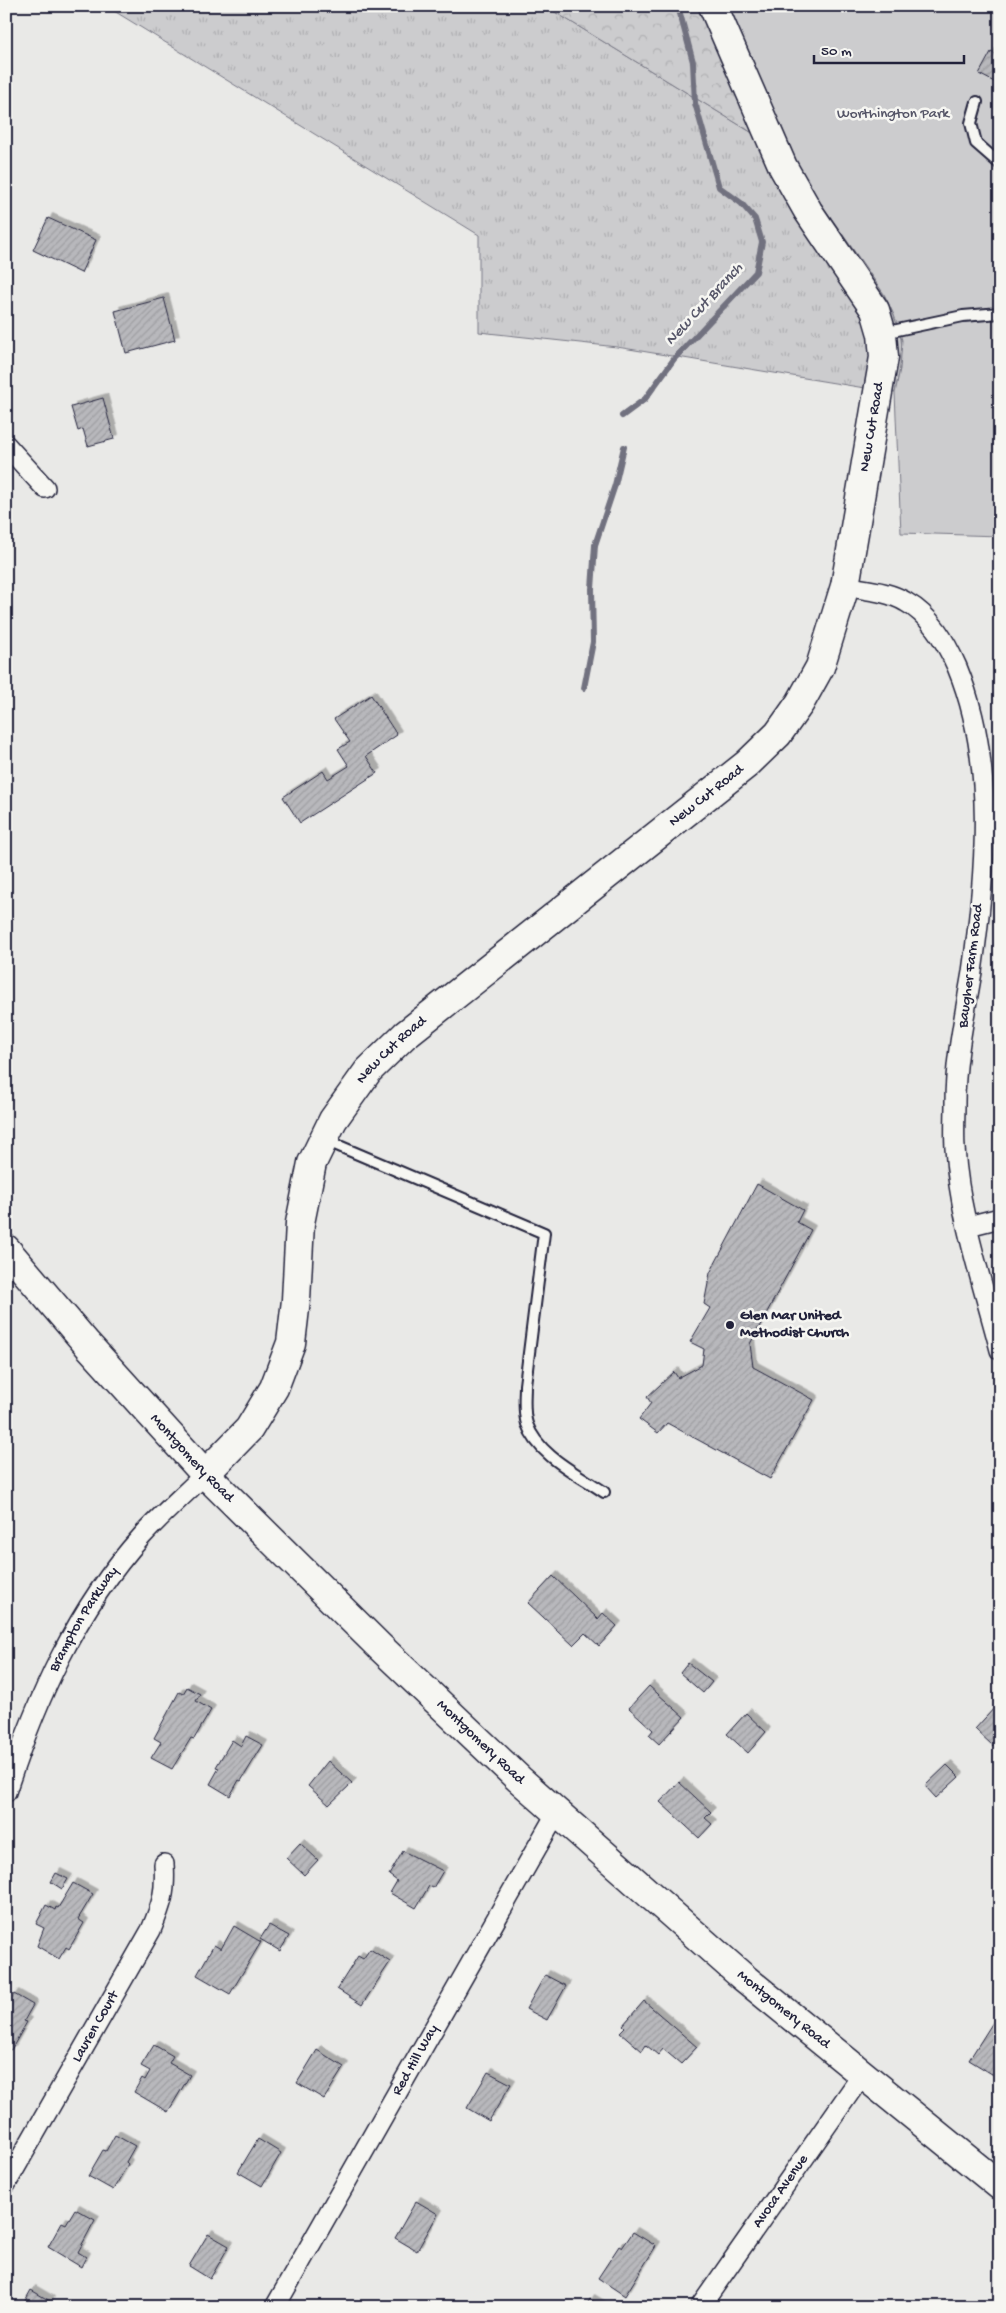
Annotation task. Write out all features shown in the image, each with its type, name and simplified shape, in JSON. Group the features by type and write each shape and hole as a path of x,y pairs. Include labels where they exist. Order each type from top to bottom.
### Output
{"street":[{"name":"New Cut Road","path":"205,1474 248,1428 274,1388 291,1343 296,1300 300,1223 312,1163 333,1120 368,1071 405,1035 747,764 778,734 800,703 820,667 845,586 866,452 881,380 884,357 882,334 875,310 808,211 784,168 713,6"},
{"path":"6,446 45,488"},
{"name":"Baugher Farm Road","path":"845,586 879,592 906,602 929,620 947,645 960,675 976,732 984,815 983,872 975,950 955,1098 955,1148 968,1226 1000,1350"},
{"path":"968,1226 1000,1218"},
{"name":"Montgomery Road","path":"6,1249 45,1292 87,1344 205,1474 380,1647 556,1814 743,1978 1000,2186"},
{"name":"Brampton Parkway","path":"6,1792 27,1731 50,1675 75,1630 104,1585 142,1536 205,1474"},
{"name":"Red Hill Way","path":"276,2307 556,1814"},
{"name":"Lauren Court","path":"6,2184 151,1930 161,1907 165,1888 164,1864"},
{"name":"Avoca Avenue","path":"700,2307 862,2075"}],"lane":[{"path":"977,102 970,123 976,142 1000,164"},
{"path":"882,334 963,316 1000,312"},
{"path":"324,1139 544,1233 525,1385 524,1409 527,1424 546,1452 604,1492"}],"green space":[{"path":"106,6 545,6 795,159 816,197 879,286 897,322 902,352 895,393 617,347 479,332 479,235"},
{"path":"545,6 729,6 795,159"},
{"name":"Worthington Park","path":"729,6 1000,6 1000,536 901,533 895,393 900,369 902,340 894,315 884,294 818,199 795,159"}],"building":[{"path":"991,52 1000,57 1000,85 979,74"},
{"path":"48,218 96,240 81,273 33,250"},
{"path":"164,298 175,340 126,353 115,311"},
{"path":"103,398 114,439 88,446 83,429 78,431 71,407"},
{"path":"371,695 397,735 366,756 377,773 300,823 283,797 323,771 328,779 349,766 338,749 350,742 334,719"},
{"name":"Glen Mar United Methodist Church","path":"757,1184 803,1210 797,1222 811,1230 750,1344 753,1367 814,1400 770,1479 667,1423 658,1433 639,1419 651,1403 647,1397 674,1372 678,1378 702,1365 704,1349 690,1342 710,1308 704,1304 710,1273"},
{"path":"553,1576 598,1619 603,1613 617,1626 599,1646 585,1633 573,1645 528,1603"},
{"path":"688,1663 712,1682 703,1693 680,1673"},
{"path":"649,1686 684,1717 659,1744 649,1735 653,1730 629,1708"},
{"path":"187,1687 200,1694 196,1701 211,1710 194,1739 191,1738 172,1769 151,1758 161,1742 154,1738 179,1692 183,1694"},
{"path":"996,1706 1000,1710 1000,1739 993,1746 975,1729"},
{"path":"746,1713 766,1732 748,1753 727,1734"},
{"path":"246,1736 263,1745 230,1796 210,1784 219,1768 216,1767 232,1740 241,1746"},
{"path":"328,1761 352,1783 329,1805 308,1786"},
{"path":"947,1765 959,1777 936,1798 925,1786"},
{"path":"679,1782 711,1812 705,1818 712,1824 699,1838 660,1802"},
{"path":"300,1843 318,1860 304,1875 286,1858"},
{"path":"403,1851 443,1871 433,1888 429,1886 416,1908 390,1893 397,1881 389,1875"},
{"path":"56,1873 68,1879 62,1889 51,1882"},
{"path":"73,1883 93,1894 78,1919 84,1923 69,1949 66,1947 59,1959 37,1946 44,1928 36,1924 46,1905 55,1910 56,1907 58,1908"},
{"path":"269,1925 289,1936 280,1951 260,1939"},
{"path":"234,1926 261,1942 230,1994 197,1975 214,1945 221,1949"},
{"path":"370,1949 390,1962 362,2005 337,1989 358,1956 363,1959"},
{"path":"545,1975 566,1986 547,2020 526,2009"},
{"path":"14,1994 33,2005 24,2021 27,2022 11,2050 6,2048 6,2006"},
{"path":"644,2001 697,2047 681,2064 663,2049 658,2055 646,2045 642,2051 620,2032 625,2027 623,2025"},
{"path":"1000,2011 1000,2079 969,2060"},
{"path":"154,2045 173,2056 169,2063 190,2075 168,2112 134,2092 142,2078 145,2080 150,2071 141,2066"},
{"path":"317,2050 344,2067 324,2099 297,2083"},
{"path":"488,2072 511,2084 489,2121 467,2108"},
{"path":"115,2135 135,2146 126,2162 128,2164 113,2190 88,2176 103,2150 106,2151"},
{"path":"258,2139 281,2153 262,2186 238,2172"},
{"path":"416,2201 438,2214 417,2251 395,2238"},
{"path":"75,2209 95,2220 78,2252 86,2257 81,2267 48,2247 62,2222 66,2224"},
{"path":"633,2232 656,2246 625,2296 598,2278 619,2246 622,2248"},
{"path":"208,2234 229,2246 210,2279 189,2266"},
{"path":"31,2290 50,2301 47,2307 20,2307"},
{"path":"590,2299 603,2307 585,2307"}],"waterway":[{"name":"New Cut Branch","path":"622,416 645,399 674,359 756,272 762,242 755,219 741,203 719,187 695,103 693,62 678,6"},
{"path":"584,688 593,642 592,589 595,545 615,485 624,447"}],"place":[{"name":"Glen Mar United Methodist Church","path":"730,1325"}]}
